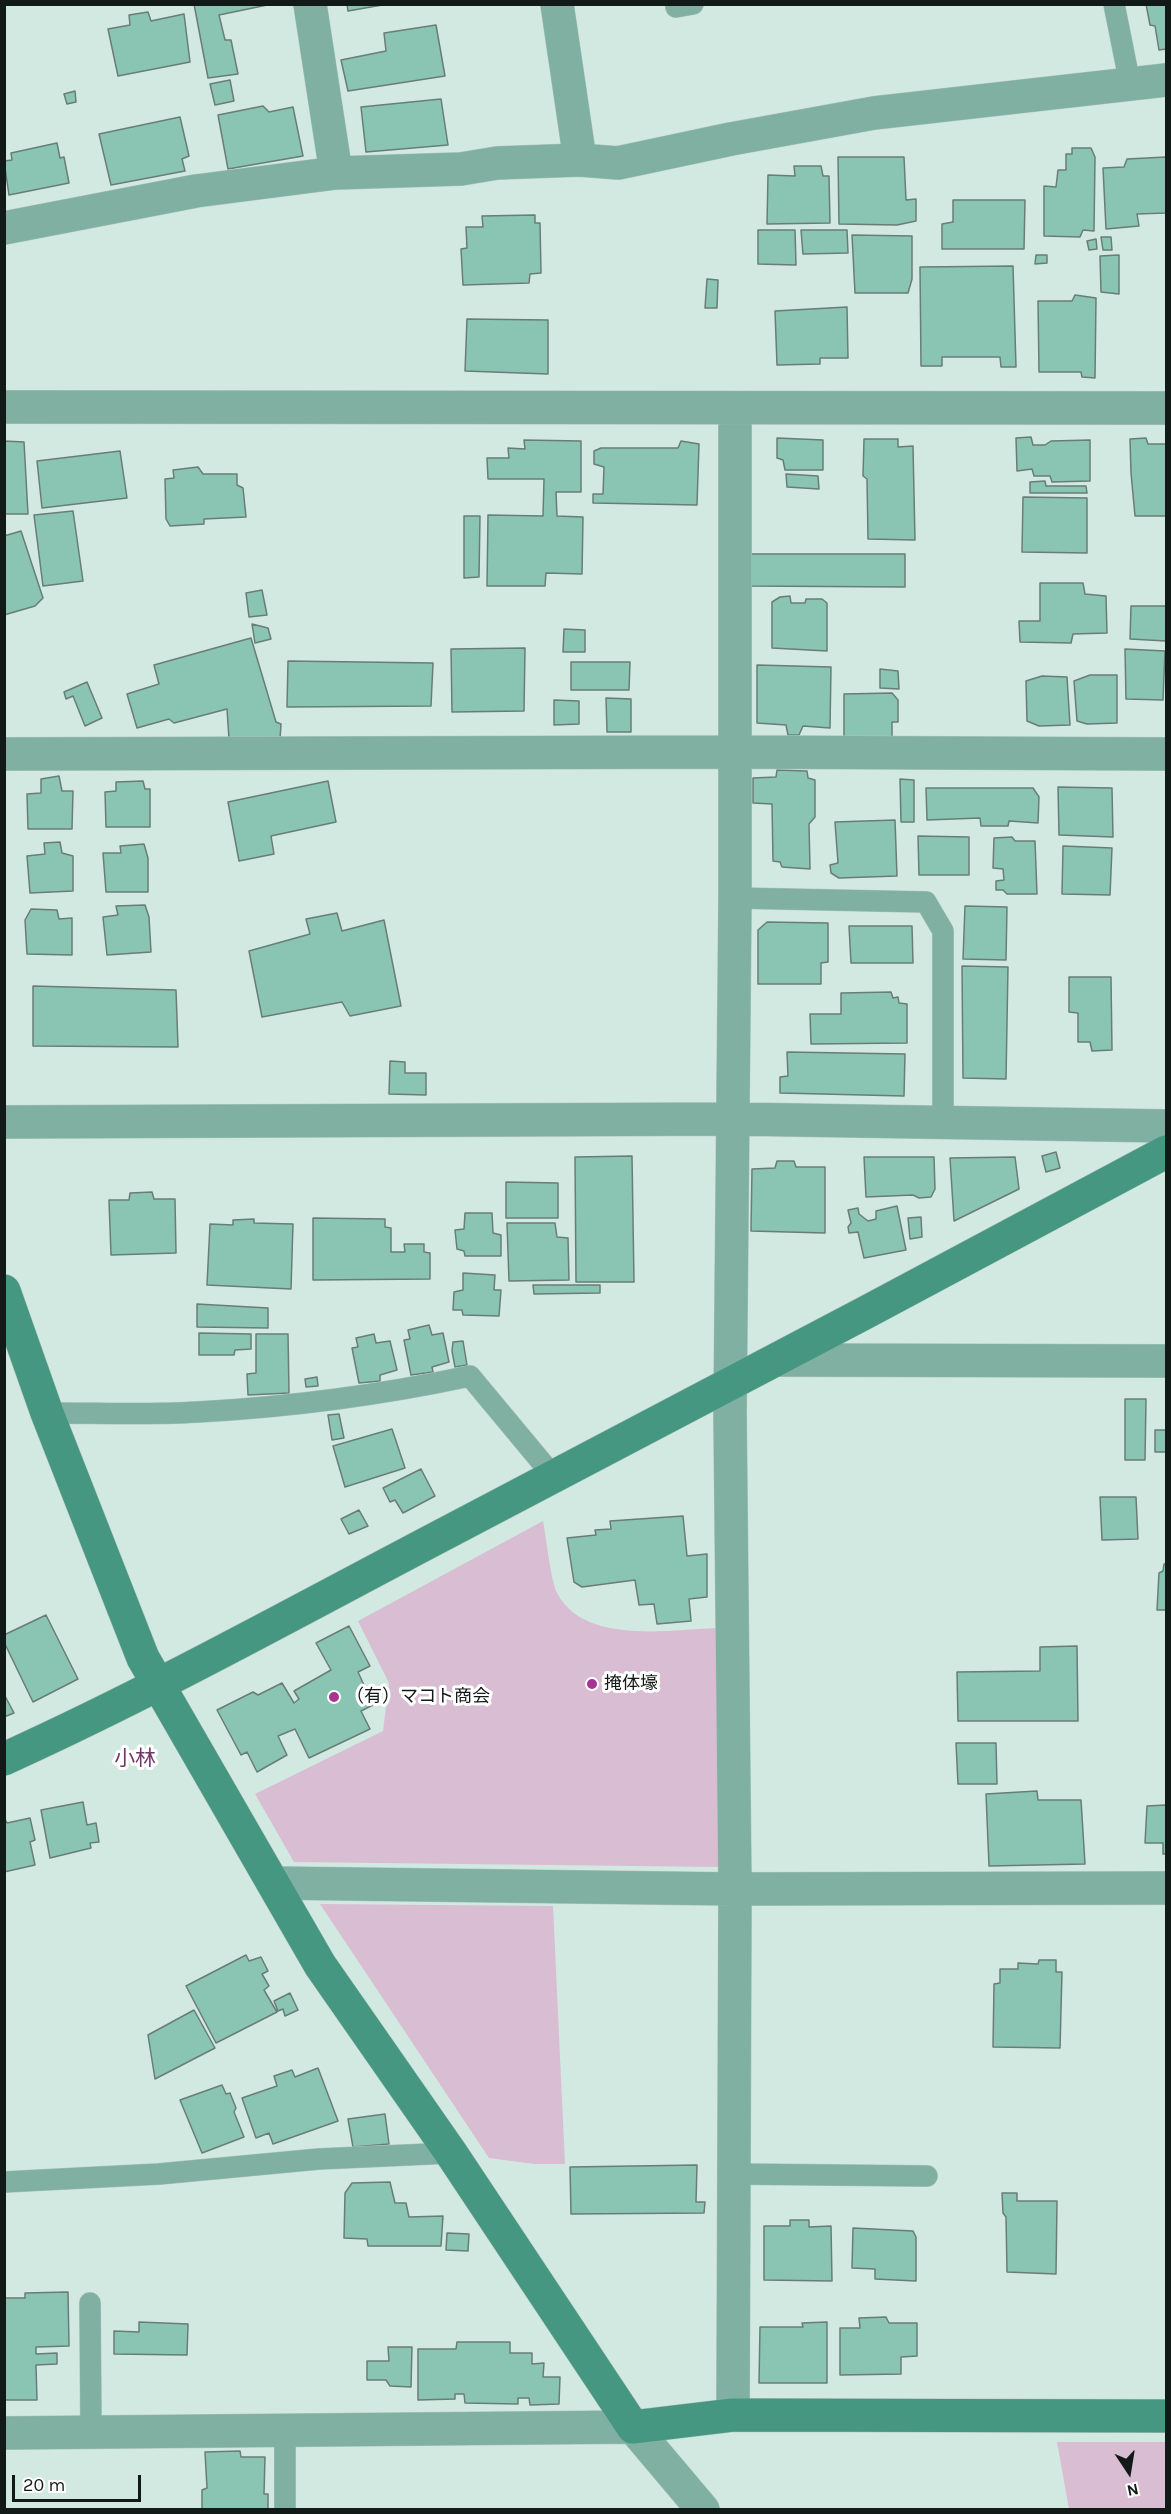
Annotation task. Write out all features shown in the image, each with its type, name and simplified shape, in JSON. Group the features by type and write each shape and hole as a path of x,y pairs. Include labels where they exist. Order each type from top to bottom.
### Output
{"street":[{"path":"310,4 336,173"},
{"path":"557,4 580,160"},
{"path":"4,228 196,191 336,173 461,169 496,163 580,160 618,164 731,139 874,113 1167,80"},
{"path":"4,407 1167,408"},
{"path":"733,2415 735,1889 730,1384 735,898 735,409"},
{"path":"4,754 734,752 1167,754"},
{"path":"4,1122 733,1119 1167,1126"},
{"path":"4,1759 87,1721 779,1360 1167,1152"},
{"path":"4,1292 47,1413 143,1658 320,1965 451,2153 633,2427 703,2510"},
{"path":"779,1360 1167,1361"},
{"path":"273,1883 735,1889 1167,1888"},
{"path":"4,2433 633,2427 733,2415 1167,2416"}],"lane":[{"path":"1114,4 1130,84"},
{"path":"735,898 926,902 943,931 943,1122"},
{"path":"47,1413 197,1412 306,1403 400,1391 470,1376 554,1477"},
{"path":"4,2182 159,2174 319,2159 451,2153"},
{"path":"734,2174 927,2176"},
{"path":"90,2303 91,2432"},
{"path":"285,2430 285,2510"}],"shaded area":[{"path":"543,1521 557,1593 570,1610 587,1621 608,1628 630,1631 719,1628 718,1867 294,1862 255,1794 383,1731 389,1683 358,1621"},
{"path":"320,1904 553,1906 565,2164 534,2164 489,2158"},
{"path":"1057,2442 1166,2442 1166,2509 1069,2509"}],"building":[{"path":"194,4 272,4 219,15 225,40 231,40 238,74 208,78"},
{"path":"347,4 388,4 348,11"},
{"path":"1146,4 1166,4 1166,49 1159,50 1155,26 1150,25"},
{"path":"148,12 151,21 184,14 190,62 118,76 108,29 130,25 129,15"},
{"path":"436,25 445,76 348,91 341,60 386,51 384,33"},
{"path":"230,80 234,101 215,105 210,84"},
{"path":"75,91 76,102 67,104 64,94"},
{"path":"441,99 448,145 366,152 361,107"},
{"path":"263,106 269,112 293,107 303,156 228,169 218,115"},
{"path":"180,117 189,156 182,159 185,171 111,185 99,134"},
{"path":"57,143 60,158 64,157 69,183 9,195 4,161 12,160 11,153"},
{"path":"1072,148 1091,148 1095,157 1094,231 1083,230 1080,237 1044,236 1044,186 1056,187 1058,170 1066,170 1066,154 1072,154"},
{"path":"838,157 904,157 906,200 916,199 916,221 897,225 839,224"},
{"path":"1166,157 1166,213 1137,214 1139,226 1106,229 1103,168 1124,167 1127,159"},
{"path":"794,166 821,166 823,176 829,176 830,223 767,224 768,175 795,176"},
{"path":"953,200 1025,200 1024,249 942,249 942,224 953,222"},
{"path":"535,215 535,223 540,223 541,273 530,274 529,283 463,285 461,249 467,248 466,227 483,227 482,216"},
{"path":"758,230 795,230 796,265 758,264"},
{"path":"801,230 847,230 848,253 803,254"},
{"path":"852,235 912,236 912,279 908,293 855,293"},
{"path":"1101,237 1111,237 1112,250 1103,250"},
{"path":"1096,239 1097,249 1089,250 1087,241"},
{"path":"1036,255 1047,255 1047,263 1035,264"},
{"path":"1119,255 1119,294 1101,292 1100,256"},
{"path":"1013,266 1016,367 1001,367 1000,357 942,357 942,366 921,366 920,267"},
{"path":"707,279 718,280 717,308 705,308"},
{"path":"1075,295 1096,298 1095,378 1082,377 1081,372 1039,372 1038,301 1072,301"},
{"path":"847,307 848,358 820,358 820,364 777,365 775,311"},
{"path":"467,319 548,320 548,374 465,371"},
{"path":"1031,437 1033,445 1045,445 1051,441 1090,440 1090,481 1052,482 1050,476 1034,476 1032,469 1017,471 1016,438"},
{"path":"777,438 823,440 823,470 785,470 783,460 777,458"},
{"path":"1146,438 1148,444 1166,444 1166,516 1135,516 1130,439"},
{"path":"864,439 898,439 898,447 913,446 915,540 868,539 867,479 863,476"},
{"path":"524,440 581,441 581,492 556,492 557,516 583,517 582,574 546,573 545,586 487,586 488,515 543,516 544,479 488,479 487,458 509,458 508,448 525,449"},
{"path":"4,441 24,442 28,514 4,514"},
{"path":"681,441 699,444 697,505 593,503 593,494 603,494 604,467 594,464 594,451 601,448 678,448"},
{"path":"120,451 127,498 42,508 37,461"},
{"path":"198,467 203,474 237,474 237,485 243,488 246,517 204,519 204,524 170,526 166,519 165,479 174,478 173,470"},
{"path":"786,474 818,476 819,489 787,487"},
{"path":"1045,481 1046,486 1086,486 1087,493 1030,493 1030,482"},
{"path":"1023,497 1087,498 1087,553 1022,552"},
{"path":"73,511 83,581 43,586 34,515"},
{"path":"464,516 480,516 479,577 464,578"},
{"path":"21,531 43,598 35,606 4,615 4,536"},
{"path":"749,554 905,554 905,587 750,586"},
{"path":"1040,583 1083,583 1085,594 1106,596 1107,633 1073,634 1071,643 1020,642 1019,621 1040,621"},
{"path":"262,590 267,615 249,617 246,593"},
{"path":"790,596 791,603 805,603 806,599 822,599 827,603 827,651 772,648 772,602 780,597"},
{"path":"1131,606 1166,606 1166,641 1130,639"},
{"path":"252,624 268,628 271,639 255,643"},
{"path":"564,629 585,630 585,652 563,652"},
{"path":"251,638 276,722 281,724 280,739 229,739 227,709 174,723 169,719 137,728 127,694 159,684 154,665"},
{"path":"525,648 524,711 452,712 451,649"},
{"path":"1125,649 1165,651 1163,700 1126,699"},
{"path":"288,661 433,663 431,706 287,707"},
{"path":"571,662 630,662 629,690 571,690"},
{"path":"757,665 831,667 830,728 803,726 799,735 788,735 786,725 757,723"},
{"path":"880,669 898,671 899,689 880,688"},
{"path":"1090,675 1117,675 1117,723 1087,724 1077,721 1074,681"},
{"path":"1042,676 1067,677 1070,725 1039,726 1027,721 1026,681"},
{"path":"87,682 102,718 85,726 73,696 66,699 64,692"},
{"path":"892,693 898,700 898,722 892,722 892,737 844,737 844,694"},
{"path":"606,698 631,699 631,732 607,732"},
{"path":"554,700 579,701 579,724 554,725"},
{"path":"777,770 807,771 808,778 815,780 815,817 809,824 810,869 782,867 780,862 773,861 772,804 753,803 753,778 776,777"},
{"path":"59,776 62,791 73,791 72,829 28,829 27,794 41,793 41,779"},
{"path":"900,779 914,780 914,822 901,822"},
{"path":"143,781 145,789 150,789 150,827 106,827 105,792 116,791 116,782"},
{"path":"328,781 336,822 271,836 274,854 239,861 228,802"},
{"path":"1058,787 1112,788 1113,837 1059,835"},
{"path":"926,788 1033,788 1039,797 1038,823 1009,821 1008,826 981,826 980,818 927,820"},
{"path":"895,820 897,876 839,878 831,873 830,865 838,863 835,822"},
{"path":"918,836 969,837 969,875 919,875"},
{"path":"1012,837 1015,841 1035,841 1037,894 1007,894 1003,890 996,890 996,881 1004,880 1003,869 993,868 994,838"},
{"path":"60,842 62,853 73,856 73,891 30,893 27,856 45,854 44,843"},
{"path":"144,844 148,858 148,892 106,892 103,853 121,853 120,846"},
{"path":"1063,846 1112,848 1110,895 1062,894"},
{"path":"145,905 149,917 151,952 107,955 103,917 118,915 116,906"},
{"path":"965,906 1007,907 1006,960 963,959"},
{"path":"31,909 57,910 59,919 72,918 72,955 27,954 25,920"},
{"path":"337,913 342,931 384,920 401,1006 350,1016 342,1002 262,1017 249,951 310,934 306,919"},
{"path":"767,922 828,923 828,962 821,963 821,984 758,984 758,930"},
{"path":"849,926 912,926 913,963 851,963"},
{"path":"962,966 1008,967 1006,1079 963,1078"},
{"path":"1069,977 1111,977 1112,1050 1092,1051 1090,1042 1078,1042 1078,1013 1069,1012"},
{"path":"33,986 176,990 178,1047 33,1046"},
{"path":"891,992 893,998 898,997 899,1003 907,1004 907,1043 811,1044 810,1014 841,1014 841,993"},
{"path":"787,1052 905,1054 904,1096 780,1093 780,1077 788,1076"},
{"path":"390,1061 405,1062 405,1073 426,1073 426,1095 389,1094"},
{"path":"1056,1152 1060,1168 1046,1172 1042,1156"},
{"path":"632,1156 634,1282 576,1282 575,1157"},
{"path":"864,1157 934,1157 935,1189 931,1197 919,1198 913,1195 866,1197"},
{"path":"1015,1157 1019,1189 954,1221 950,1158"},
{"path":"777,1161 794,1161 796,1167 825,1167 825,1233 751,1231 752,1169 775,1168"},
{"path":"506,1182 558,1183 558,1218 506,1218"},
{"path":"152,1192 154,1199 175,1199 176,1253 111,1255 109,1200 129,1200 130,1193"},
{"path":"897,1206 906,1250 864,1258 858,1232 849,1233 848,1227 851,1223 848,1210 858,1208 859,1214 868,1221 876,1219 876,1211"},
{"path":"465,1213 492,1213 493,1233 501,1235 501,1256 465,1256 464,1251 457,1249 455,1230 464,1229"},
{"path":"921,1217 922,1237 910,1239 908,1218"},
{"path":"313,1218 385,1219 385,1227 391,1228 391,1252 405,1252 404,1244 424,1244 424,1252 430,1253 430,1279 313,1280"},
{"path":"254,1219 254,1223 293,1224 291,1289 207,1285 210,1224 233,1225 233,1220"},
{"path":"507,1223 555,1223 557,1237 568,1238 569,1280 509,1281"},
{"path":"463,1273 495,1275 494,1290 501,1290 499,1316 463,1315 462,1310 453,1310 454,1292 463,1290"},
{"path":"533,1285 600,1285 600,1293 534,1294"},
{"path":"197,1304 268,1308 268,1328 197,1327"},
{"path":"429,1325 432,1335 443,1333 449,1362 432,1367 433,1372 411,1375 404,1340 410,1339 408,1330"},
{"path":"199,1333 251,1334 251,1349 235,1350 234,1355 199,1355"},
{"path":"256,1334 288,1334 289,1393 248,1395 247,1374 256,1373"},
{"path":"374,1334 376,1343 390,1341 397,1370 380,1375 380,1381 359,1383 352,1348 358,1347 356,1338"},
{"path":"463,1341 467,1365 455,1367 453,1342"},
{"path":"317,1377 318,1386 306,1387 305,1379"},
{"path":"1125,1399 1146,1399 1145,1460 1125,1460"},
{"path":"339,1414 344,1438 332,1440 328,1415"},
{"path":"392,1429 405,1468 345,1487 333,1446"},
{"path":"1155,1430 1166,1430 1166,1452 1155,1452"},
{"path":"421,1469 435,1496 403,1513 395,1500 390,1502 383,1488"},
{"path":"1100,1497 1136,1497 1138,1539 1102,1540"},
{"path":"359,1510 368,1526 349,1534 341,1519"},
{"path":"683,1516 687,1556 707,1554 707,1597 689,1599 691,1621 657,1624 654,1604 639,1605 635,1580 582,1587 574,1582 567,1538 596,1535 595,1530 611,1529 610,1521"},
{"path":"1164,1564 1166,1564 1166,1610 1157,1610 1159,1573 1163,1571"},
{"path":"46,1615 78,1679 33,1702 4,1642 4,1635"},
{"name":"（有）マコト商会","path":"349,1626 370,1666 358,1672 373,1705 361,1711 370,1729 309,1758 295,1729 278,1736 287,1755 257,1772 247,1752 241,1755 217,1710 253,1692 258,1695 282,1683 294,1703 299,1699 294,1691 331,1670 316,1643"},
{"path":"1077,1646 1078,1721 958,1721 957,1672 1040,1671 1040,1647"},
{"path":"4,1694 14,1713 4,1717"},
{"path":"956,1743 996,1743 997,1784 958,1784"},
{"path":"1037,1791 1038,1800 1081,1800 1085,1864 989,1866 986,1794"},
{"path":"83,1802 87,1825 96,1823 99,1842 90,1843 91,1848 50,1858 41,1810"},
{"path":"1166,1805 1166,1854 1163,1854 1163,1843 1145,1843 1147,1806"},
{"path":"4,1817 7,1823 30,1818 35,1840 30,1842 35,1865 4,1872"},
{"path":"246,1955 249,1961 261,1957 268,1971 262,1974 269,1986 264,1990 277,2012 216,2043 186,1986"},
{"path":"1039,1960 1056,1960 1056,1972 1062,1972 1060,2048 993,2047 994,1984 1000,1983 1000,1969 1018,1969 1018,1963 1038,1964"},
{"path":"290,1993 298,2010 285,2016 283,2009 278,2011 274,2001"},
{"path":"194,2010 215,2048 155,2079 148,2035"},
{"path":"318,2068 338,2121 273,2144 269,2133 256,2138 242,2098 277,2086 274,2076 292,2070 295,2077"},
{"path":"222,2085 226,2094 230,2093 236,2108 234,2112 244,2137 202,2153 180,2100"},
{"path":"385,2114 389,2144 353,2147 348,2119"},
{"path":"697,2165 696,2202 705,2202 704,2213 571,2214 570,2167"},
{"path":"390,2182 395,2203 406,2203 409,2217 443,2216 441,2246 368,2246 367,2239 344,2238 345,2193 352,2183"},
{"path":"1002,2193 1017,2193 1017,2201 1057,2201 1056,2274 1007,2272 1006,2217 1003,2213"},
{"path":"790,2220 809,2220 809,2227 831,2226 832,2281 764,2280 764,2226 790,2226"},
{"path":"853,2228 913,2231 916,2237 916,2281 875,2279 875,2269 852,2268"},
{"path":"447,2233 469,2234 468,2251 446,2250"},
{"path":"68,2292 69,2346 36,2347 36,2354 57,2353 57,2364 36,2365 37,2400 4,2400 4,2298 25,2298 25,2293"},
{"path":"886,2317 889,2323 917,2323 917,2356 901,2357 901,2374 840,2375 840,2328 860,2328 859,2318"},
{"path":"139,2322 188,2324 187,2355 114,2354 114,2331 139,2332"},
{"path":"827,2322 827,2383 759,2383 760,2327 803,2327 802,2323"},
{"path":"457,2342 510,2342 510,2353 532,2353 532,2364 544,2363 543,2377 560,2377 559,2404 530,2405 529,2398 518,2398 518,2404 465,2403 464,2394 455,2394 455,2399 418,2400 418,2349 456,2349"},
{"path":"388,2347 412,2347 411,2387 390,2386 386,2380 367,2380 367,2361 389,2361"},
{"path":"240,2451 241,2457 265,2457 264,2494 268,2494 268,2510 202,2510 202,2490 207,2488 205,2452"}],"place":[{"name":"掩体壕","path":"592,1684"},
{"name":"（有）マコト商会","path":"334,1697"}],"district":[{"name":"小林","path":"135,1759"}]}
